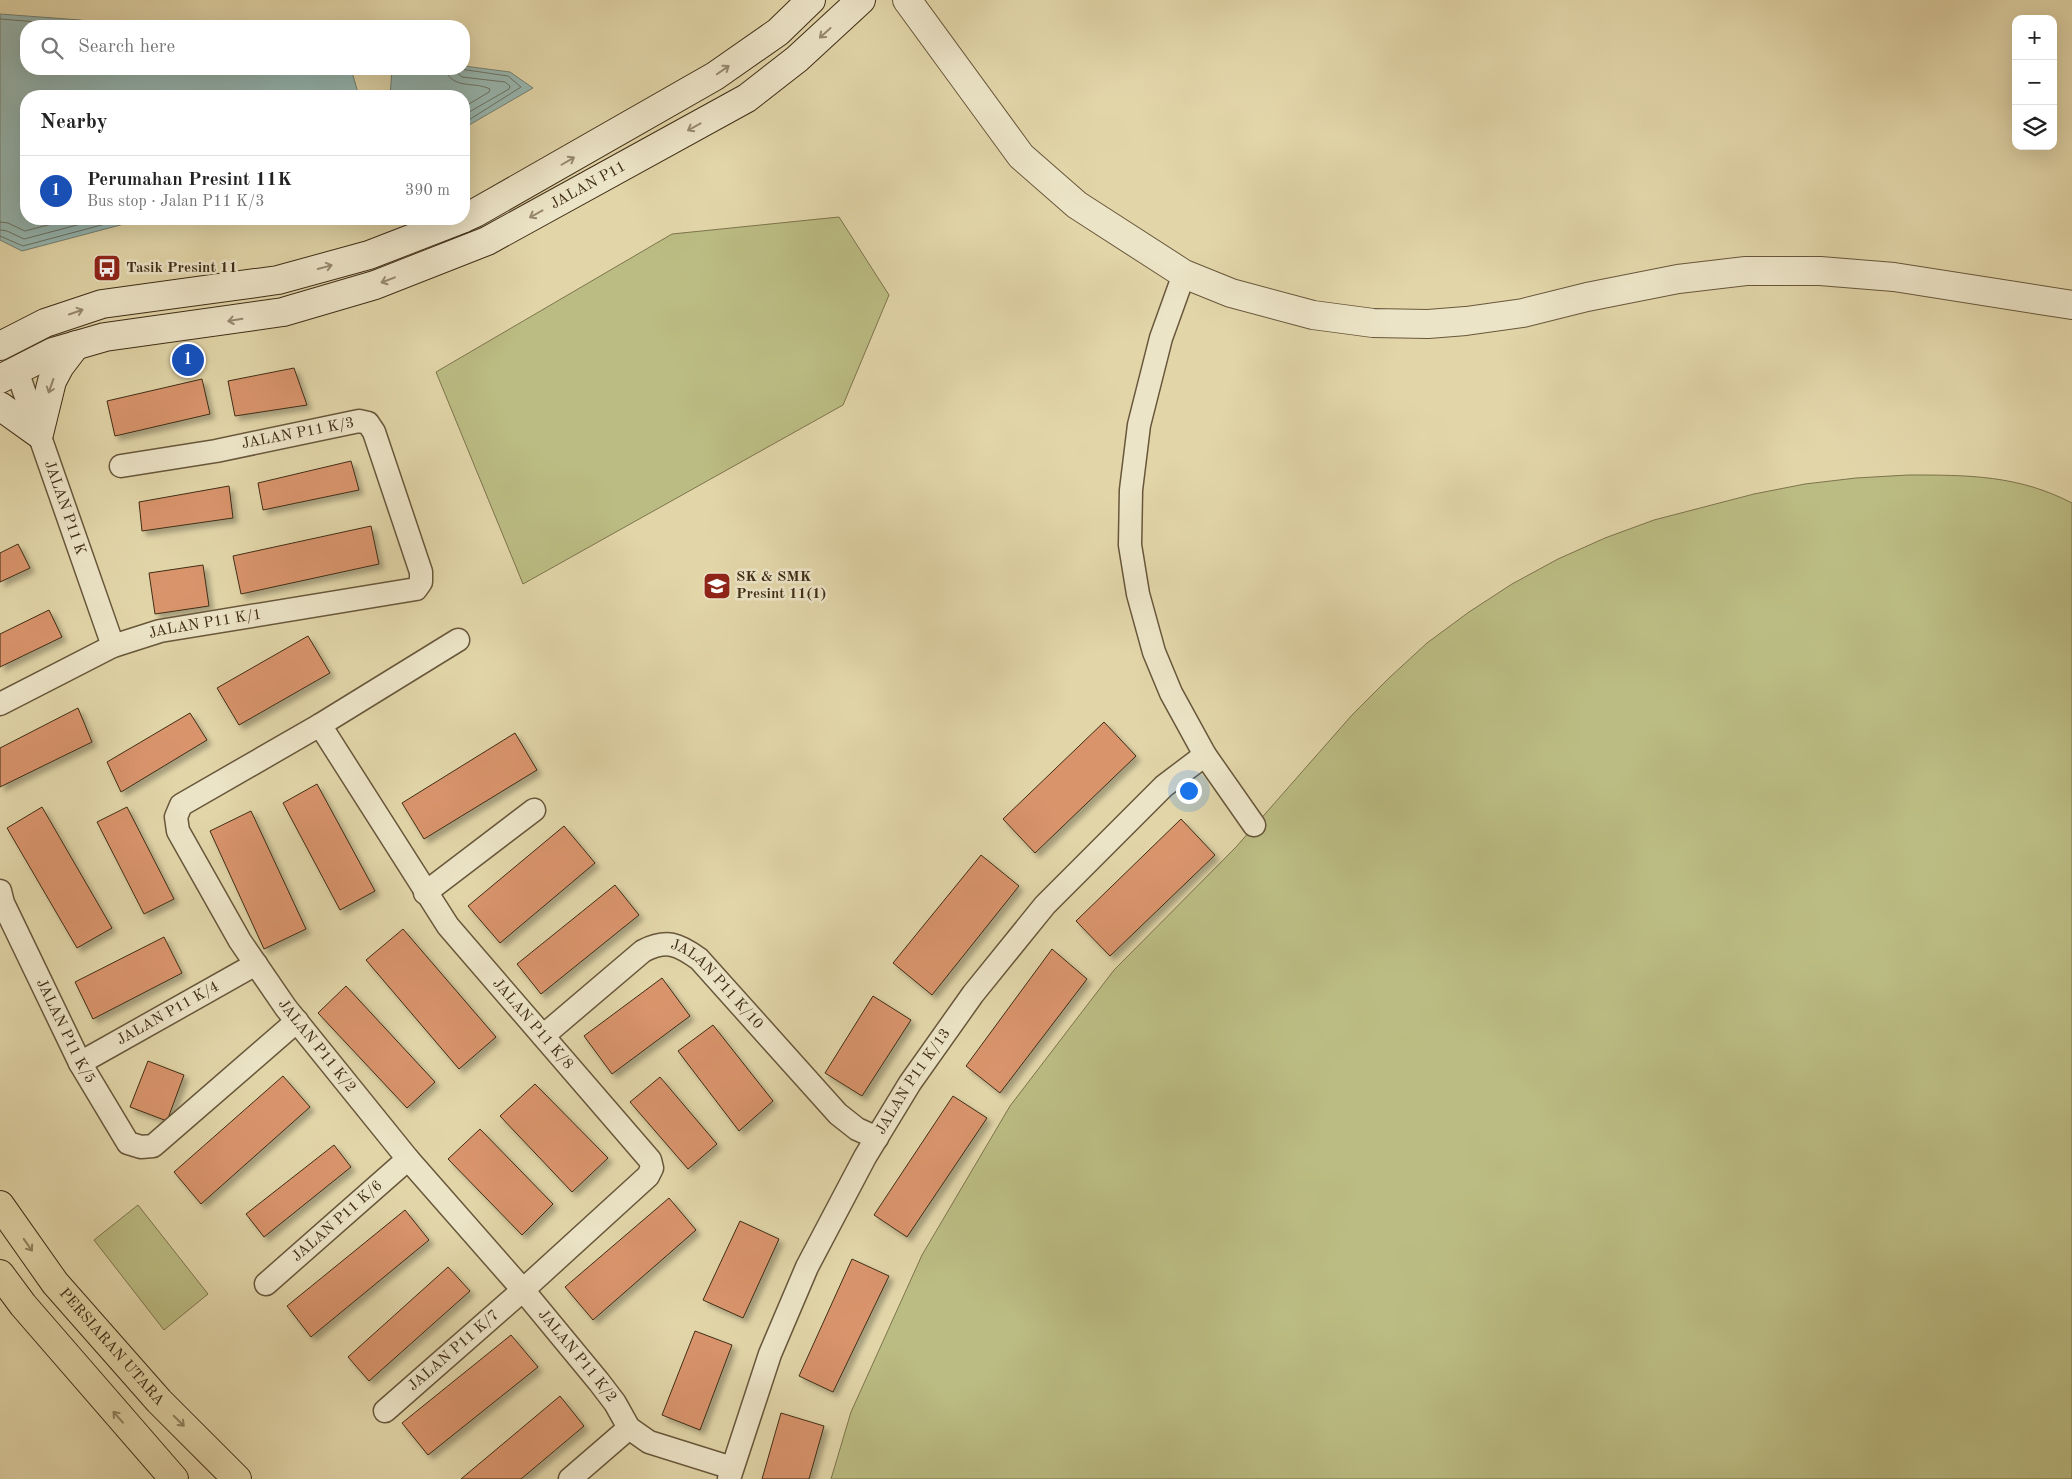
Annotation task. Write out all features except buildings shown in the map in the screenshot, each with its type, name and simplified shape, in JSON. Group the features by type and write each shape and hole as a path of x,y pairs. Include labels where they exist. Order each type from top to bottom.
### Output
{"main road":[{"name":"JALAN P11","path":"470,216 715,76 778,32 811,0"},
{"name":"JALAN P11","path":"6,371 53,352 105,337 283,312 375,285 487,241 747,98 797,59 861,0"},
{"path":"906,0 1021,156 1077,205 1184,274 1232,293 1312,315 1373,323 1428,324 1466,321 1523,313 1588,297 1678,279 1746,272 1820,271 1894,277 2072,305"},
{"name":"JALAN P11","path":"0,346 45,323 102,304 278,280 369,255 445,225"},
{"path":"6,371 21,356 29,342 45,323"},
{"path":"0,406 39,434 52,381 60,366 76,346"},
{"name":"PERSIARAN UTARA","path":"0,1205 55,1283 159,1401 237,1479"},
{"path":"0,1274 29,1312 174,1479"}],"street":[{"path":"1184,274 1161,338 1139,425 1131,490 1130,545 1138,594 1154,652 1171,693 1205,754 1254,825"},
{"name":"JALAN P11 K","path":"6,371 39,434 112,646"},
{"name":"JALAN P11 K/3","path":"121,466 216,451 359,421 368,423 374,432 421,572 422,582"},
{"name":"JALAN P11 K/1","path":"0,704 112,646 160,631 416,589 422,582"},
{"name":"JALAN P11 K/2","path":"458,640 320,725 181,805 176,817 178,831 240,941 296,1021 408,1159 523,1290 600,1382 629,1428 649,1442 730,1473"},
{"name":"JALAN P11 K/8","path":"320,725 425,893 448,926 650,1160 652,1168 648,1176 523,1290"},
{"name":"JALAN P11 K/13","path":"730,1473 770,1354 807,1267 877,1138 910,1083 973,994 1044,905 1164,786 1205,754"},
{"path":"425,893 534,810"},
{"name":"JALAN P11 K/5","path":"0,891 3,903 80,1064 128,1143 140,1148 153,1146 296,1021"},
{"name":"JALAN P11 K/10","path":"543,1036 643,951 655,945 670,944 685,949 699,959 838,1114 857,1128 877,1138"},
{"name":"JALAN P11 K/4","path":"80,1064 256,964"},
{"name":"JALAN P11 K/6","path":"266,1284 408,1159"},
{"name":"JALAN P11 K/7","path":"385,1411 523,1290"},
{"path":"570,1479 629,1428"}],"green space":[{"path":"839,217 889,295 843,405 523,584 436,372 672,234"},
{"path":"1951,475 1992,478 2032,487 2072,503 2072,1479 831,1479 851,1412 922,1255 1010,1106 1114,970 1236,847 1352,715 1389,678 1427,643 1469,612 1512,584 1558,559 1605,538 1654,520 1754,494 1805,484 1856,478"},
{"path":"138,1205 208,1294 164,1330 94,1240"}],"water":[{"path":"0,14 80,20 20,20 20,75 353,75 357,90 20,90 20,225 120,225 22,251 0,240"},
{"path":"470,67 510,72 533,88 470,125 470,90 390,90 392,75 470,75"}],"place":[{"name":"Tasik Presint 11","path":"107,268"},
{"name":"Perumahan Presint 11K","path":"188,360"},
{"name":"SK & SMK Presint 11(1)","path":"717,586"}]}
